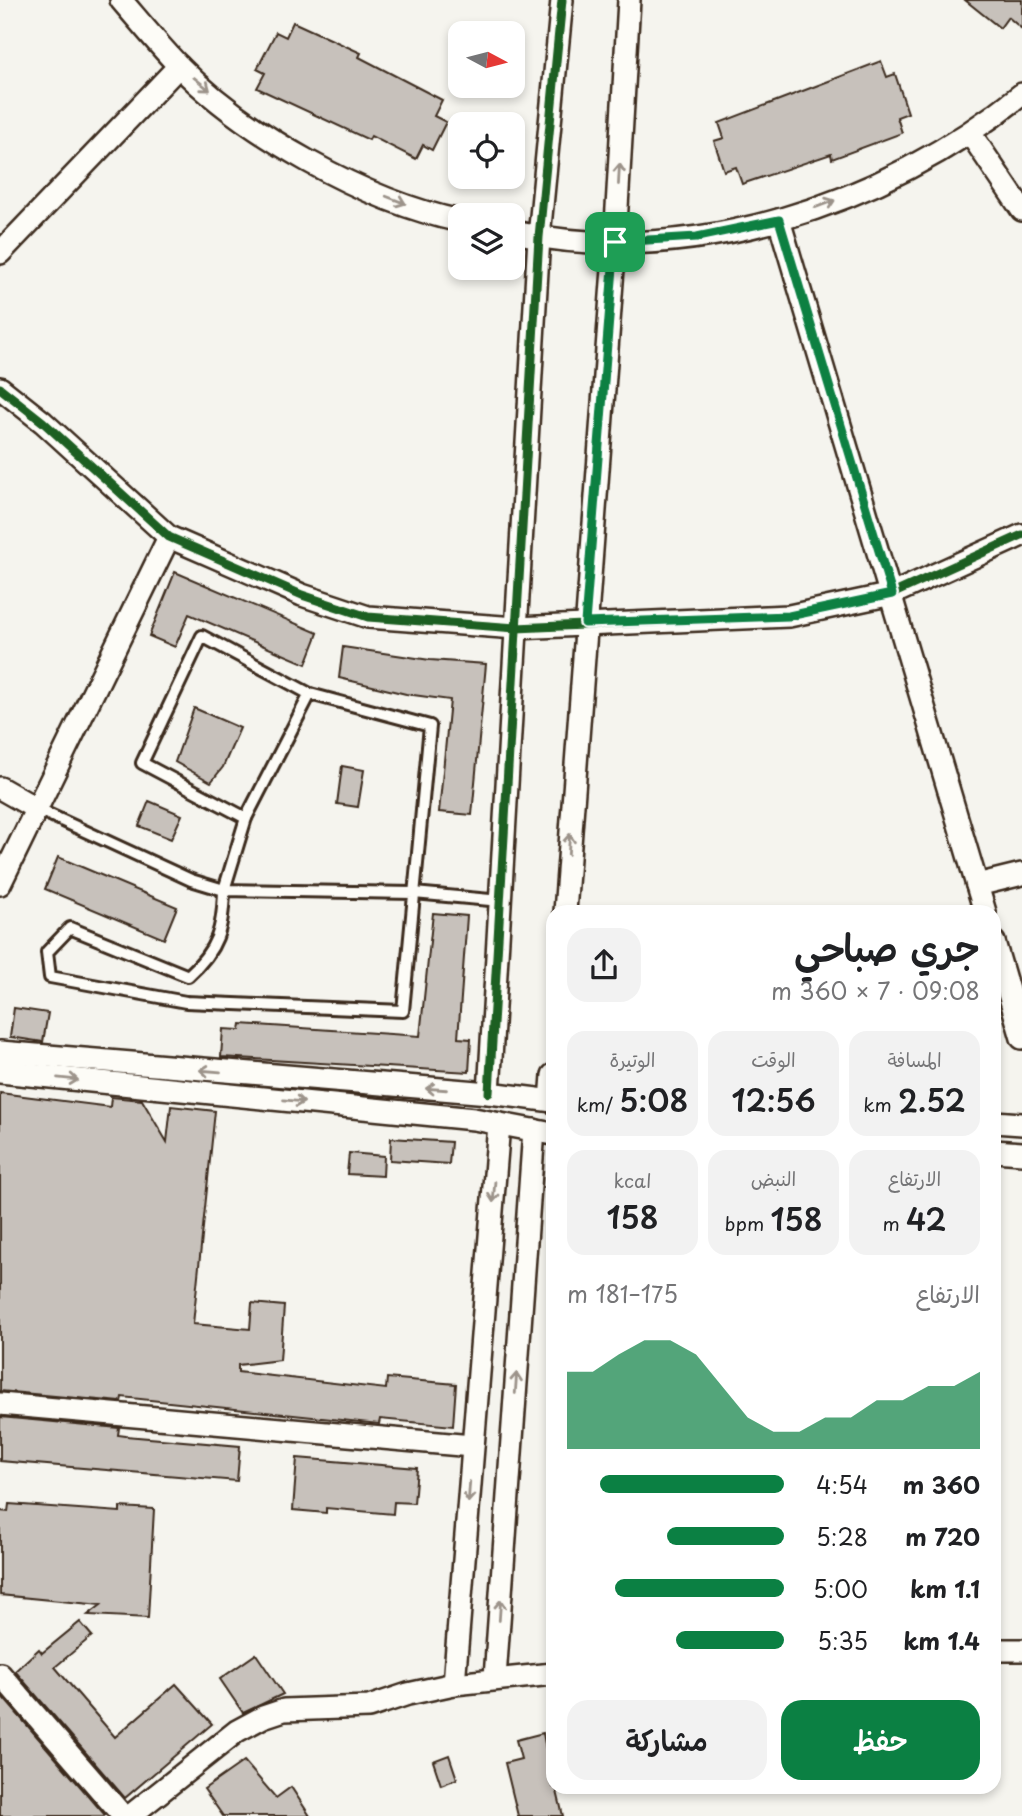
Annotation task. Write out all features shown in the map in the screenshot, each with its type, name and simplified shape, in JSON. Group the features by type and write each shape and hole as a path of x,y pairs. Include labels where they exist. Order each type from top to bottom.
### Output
{"street":[{"path":"121,0 179,66 256,129 341,178 448,218"},
{"path":"489,1093 539,237 562,0"},
{"path":"565,905 615,242 629,0"},
{"path":"0,253 179,66"},
{"path":"525,234 615,242 697,237 779,220 877,185 970,133 1022,94"},
{"path":"970,133 1022,210"},
{"path":"779,220 983,905"},
{"path":"0,388 43,422 169,537 302,594 368,617 516,628 789,616 892,594 1022,535"},
{"path":"0,884 169,537"},
{"path":"0,788 37,809"},
{"path":"977,885 1022,874"},
{"path":"1001,966 1022,1038"},
{"path":"0,1052 489,1093 546,1100"},
{"path":"0,1072 474,1119 544,1132 495,1678"},
{"path":"1001,1122 1022,1124"},
{"path":"454,1684 499,1124"},
{"path":"1001,1152 1022,1153"},
{"path":"0,1404 472,1446"},
{"path":"1001,1650 1022,1650"},
{"path":"0,1674 123,1816"},
{"path":"130,1816 237,1731 263,1717 284,1710 369,1707 408,1694 454,1684 546,1674"}],"lane":[{"path":"246,818 142,762 202,636 310,694 430,726 403,1011 186,1002 50,977 47,952 70,928 188,976 208,957 223,923 224,890 246,818 310,694"},
{"path":"37,809 191,880 224,890 414,893 501,901"}],"building":[{"path":"965,0 1022,0 1022,29 1008,17 1000,28"},
{"path":"293,22 361,53 359,57 442,100 434,116 446,122 432,150 423,145 416,159 371,136 369,140 257,88 265,73 257,69 276,32 286,37"},
{"path":"881,61 887,77 895,74 908,113 897,117 902,133 832,159 831,154 742,184 736,167 724,171 714,141 724,138 719,123"},
{"path":"175,572 318,633 306,664 189,614 175,647 149,636"},
{"path":"343,647 430,660 486,664 472,815 439,812 450,700 406,694 339,678"},
{"path":"194,708 240,728 223,767 211,782 175,762"},
{"path":"342,766 364,770 358,807 337,804"},
{"path":"149,801 182,815 171,839 139,826"},
{"path":"58,857 177,907 164,939 45,889"},
{"path":"433,913 467,916 458,1038 471,1039 469,1072 221,1057 223,1029 240,1030 241,1024 420,1036"},
{"path":"14,1008 48,1013 43,1042 10,1037"},
{"path":"0,1093 110,1107 111,1097 142,1100 167,1142 171,1106 215,1111 193,1324 250,1329 252,1303 284,1306 280,1360 238,1365 238,1372 386,1389 387,1378 456,1384 453,1426 380,1419 379,1424 122,1397 121,1402 0,1391"},
{"path":"391,1138 451,1142 449,1164 390,1160"},
{"path":"349,1153 384,1156 383,1176 347,1174"},
{"path":"0,1417 119,1428 118,1435 126,1436 240,1446 237,1481 0,1461"},
{"path":"297,1458 417,1468 414,1503 394,1502 393,1514 326,1508 326,1513 293,1510"},
{"path":"9,1504 120,1512 120,1507 154,1509 148,1618 88,1615 101,1605 0,1595 0,1511 8,1512"},
{"path":"80,1622 92,1636 55,1667 115,1737 176,1684 212,1724 125,1798 15,1671 39,1649 42,1653"},
{"path":"256,1654 283,1694 243,1713 220,1679"},
{"path":"0,1694 105,1815 104,1816 0,1816"},
{"path":"543,1733 546,1749 546,1794 558,1794 563,1816 518,1816 505,1763 521,1759 516,1740"},
{"path":"449,1755 457,1779 441,1785 433,1761"},
{"path":"244,1761 276,1798 291,1787 310,1816 223,1816 204,1789"}],"cycle path":[{"path":"489,1093 539,237 562,0"},
{"path":"0,388 43,422 169,537 302,595 368,617 516,628 789,616 892,594 1022,535"}],"route":[{"path":"779,220 892,594 789,616 585,623 615,242 697,237 779,220"}]}
